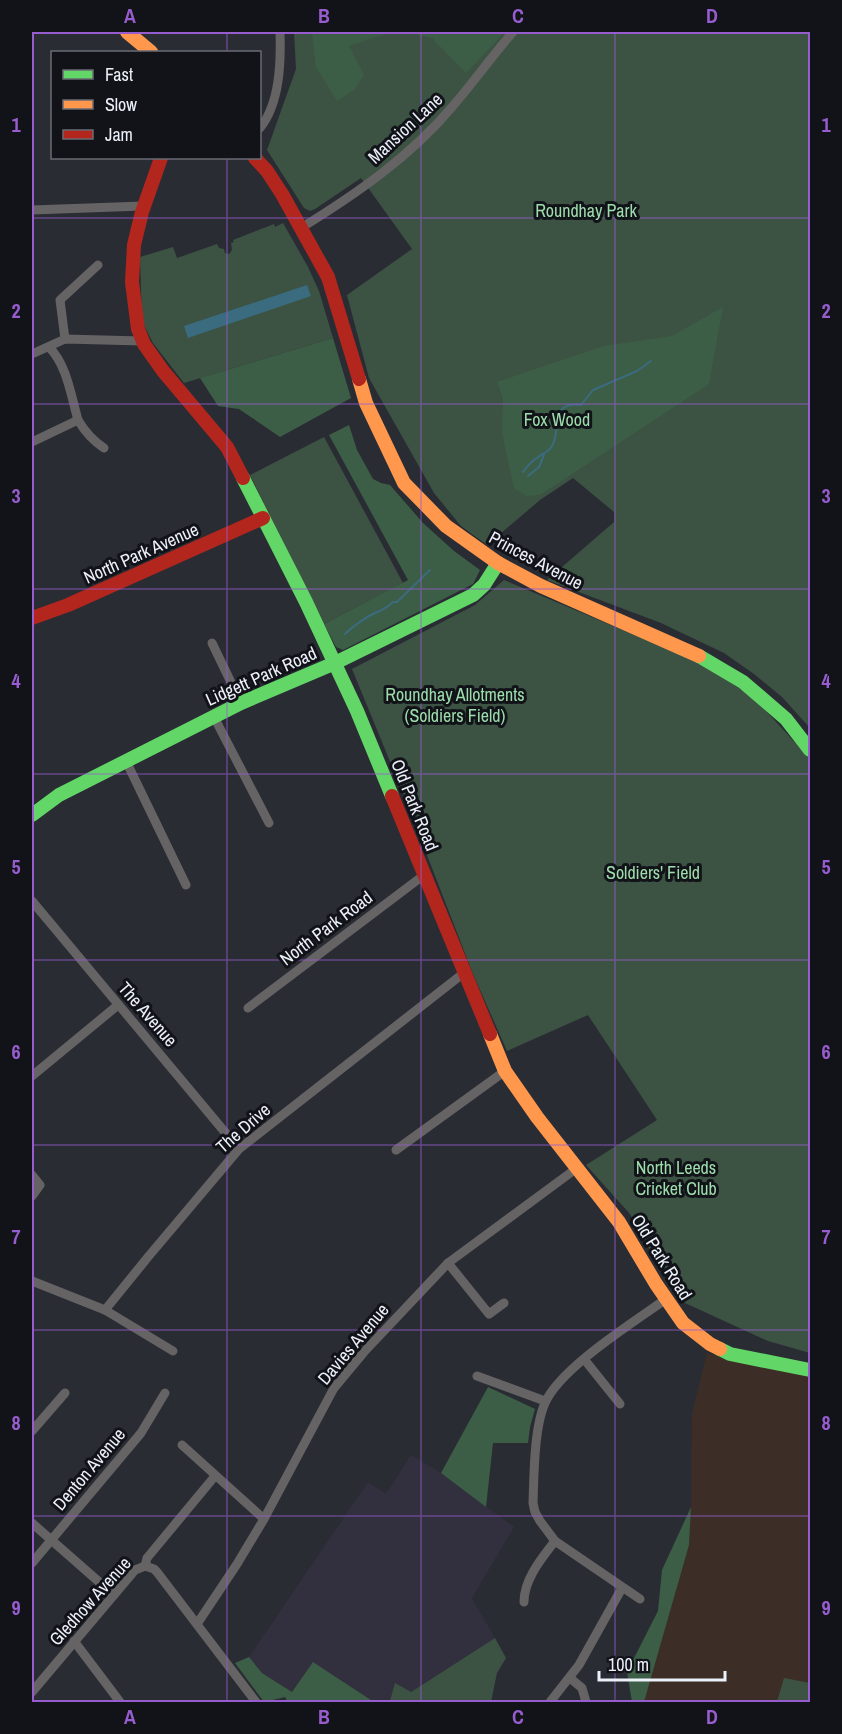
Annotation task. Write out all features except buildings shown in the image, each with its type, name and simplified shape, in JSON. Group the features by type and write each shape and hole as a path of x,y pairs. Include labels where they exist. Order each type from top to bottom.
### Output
{"street":[{"path":"127,32 150,51"},
{"path":"261,126 271,108 278,79 280,32"},
{"name":"Mansion Lane","path":"301,228 395,164 451,109 513,32"},
{"name":"Old Park Road","path":"161,159 143,206 134,245 132,283 135,318 142,341 173,384 211,425 227,447 263,518 357,711 505,1071 537,1118 619,1222 683,1323 719,1350 810,1370"},
{"name":"Princes Avenue","path":"256,159 267,171 327,278 366,403 404,483 446,526 498,563 541,586 693,652 743,682 786,719 810,750"},
{"path":"32,210 143,206"},
{"path":"65,339 60,300 98,266"},
{"path":"32,354 65,339 142,341"},
{"path":"49,346 57,355 78,420 94,441 104,448"},
{"path":"32,442 78,420"},
{"name":"North Park Avenue","path":"32,618 263,518"},
{"name":"Lidgett Park Road","path":"32,815 59,795 241,703 335,663 473,595 484,585 498,563"},
{"path":"212,643 241,703"},
{"path":"214,717 269,824"},
{"path":"126,761 186,885"},
{"name":"North Park Road","path":"248,1008 424,874"},
{"name":"The Avenue","path":"32,901 239,1149"},
{"name":"The Drive","path":"105,1310 239,1149 465,972"},
{"path":"32,1076 118,1005"},
{"path":"396,1150 505,1071"},
{"name":"Davies Avenue","path":"197,1624 264,1520 334,1388 364,1352 448,1263 577,1168"},
{"path":"32,1175 40,1185 32,1196"},
{"path":"448,1263 489,1314 504,1303"},
{"path":"32,1281 105,1310 173,1351"},
{"path":"640,1599 555,1541 540,1521 533,1503 538,1424 545,1401 562,1380 584,1359 666,1299"},
{"path":"584,1359 620,1404"},
{"path":"477,1376 545,1401"},
{"path":"32,1431 65,1393"},
{"name":"Denton Avenue","path":"32,1563 141,1433 165,1393"},
{"path":"182,1445 264,1520"},
{"name":"Gledhow Avenue","path":"32,1692 135,1570 145,1566 147,1558 215,1476"},
{"path":"32,1523 114,1595"},
{"path":"524,1602 526,1585 555,1541"},
{"path":"145,1566 158,1572 256,1702"},
{"path":"550,1702 579,1665 622,1588"},
{"path":"74,1641 120,1702"},
{"path":"570,1678 582,1688 586,1702"}],"shaded area":[{"path":"707,1353 810,1377 810,1702 644,1702 689,1545 692,1413"},
{"path":"411,1455 441,1473 514,1527 472,1598 495,1638 411,1692 389,1702 374,1702 313,1662 292,1692 262,1673 249,1657 368,1482 386,1494"}],"green space":[{"name":"Roundhay Park","path":"294,32 810,32 810,728 782,697 724,653 661,623 547,580 614,522 614,512 573,478 540,500 487,545 461,526 434,493 369,378 347,295 412,249 361,178 310,211 304,208 267,150 296,69"},
{"path":"312,32 505,32 466,73 432,38 412,33 388,33 349,46 364,75 355,89 337,101 316,67"},
{"path":"283,223 319,291 333,338 184,383 153,343 142,321 140,257 173,247 177,258 217,244 229,254 233,240 274,224 275,227"},
{"name":"Fox Wood","path":"723,307 709,384 540,495 526,496 514,488 502,433 503,398 497,382 604,346 672,336"},
{"path":"333,338 351,398 280,437 239,409 218,406 200,378"},
{"path":"349,425 357,450 373,479 390,485 423,523 454,551 480,570 473,584 343,650 336,647 324,624 408,580 329,435"},
{"path":"324,437 403,583 324,624 250,475"},
{"name":"Soldiers' Field","path":"504,580 694,660 746,692 810,759 810,1353 768,1341 685,1303 664,1276 630,1214 586,1165 657,1120 588,1015 507,1051 473,974 352,669 475,605"},
{"path":"488,1387 535,1409 528,1443 493,1443 486,1507 441,1473"},
{"path":"691,1507 689,1545 644,1702 632,1702 627,1672 658,1611 662,1570"},
{"path":"495,1638 506,1658 497,1673 491,1702 390,1701 395,1683 411,1692"},
{"path":"249,1657 262,1673 292,1692 313,1662 374,1702 288,1702 285,1697 264,1702 235,1663"},
{"path":"784,1678 810,1683 810,1702 777,1702"}],"water":[{"path":"307,285 311,296 188,338 184,326"}],"waterway":[{"path":"523,472 552,446 558,417 564,407 581,405 593,390 637,371 651,361"},
{"path":"528,476 539,467 544,455"},
{"path":"345,634 355,625 385,609 393,602 397,602 430,570"}],"traffic: fast":[{"path":"243,478 306,602 357,711 392,796"},
{"path":"32,815 59,795 241,703 335,663 473,595 484,585 498,563"},
{"path":"699,656 743,682 786,719 810,750"},
{"path":"720,1349 730,1354 810,1370"}],"traffic: slow":[{"path":"127,32 150,51"},
{"path":"359,379 366,403 404,483 446,526 498,563 541,586 699,656"},
{"path":"490,1034 505,1071 537,1117 619,1222 656,1284 683,1323 720,1349"}],"traffic: jam":[{"path":"161,159 142,212 134,245 132,282 138,329 144,344 163,371 227,447 243,478"},
{"path":"256,159 282,194 328,277 359,379"},
{"path":"32,618 68,605 263,518"},
{"path":"392,796 490,1034"}],"park label":[{"name":"Roundhay Allotments (Soldiers Field)","path":"455,704"},
{"name":"North Leeds Cricket Club","path":"676,1177"}]}
